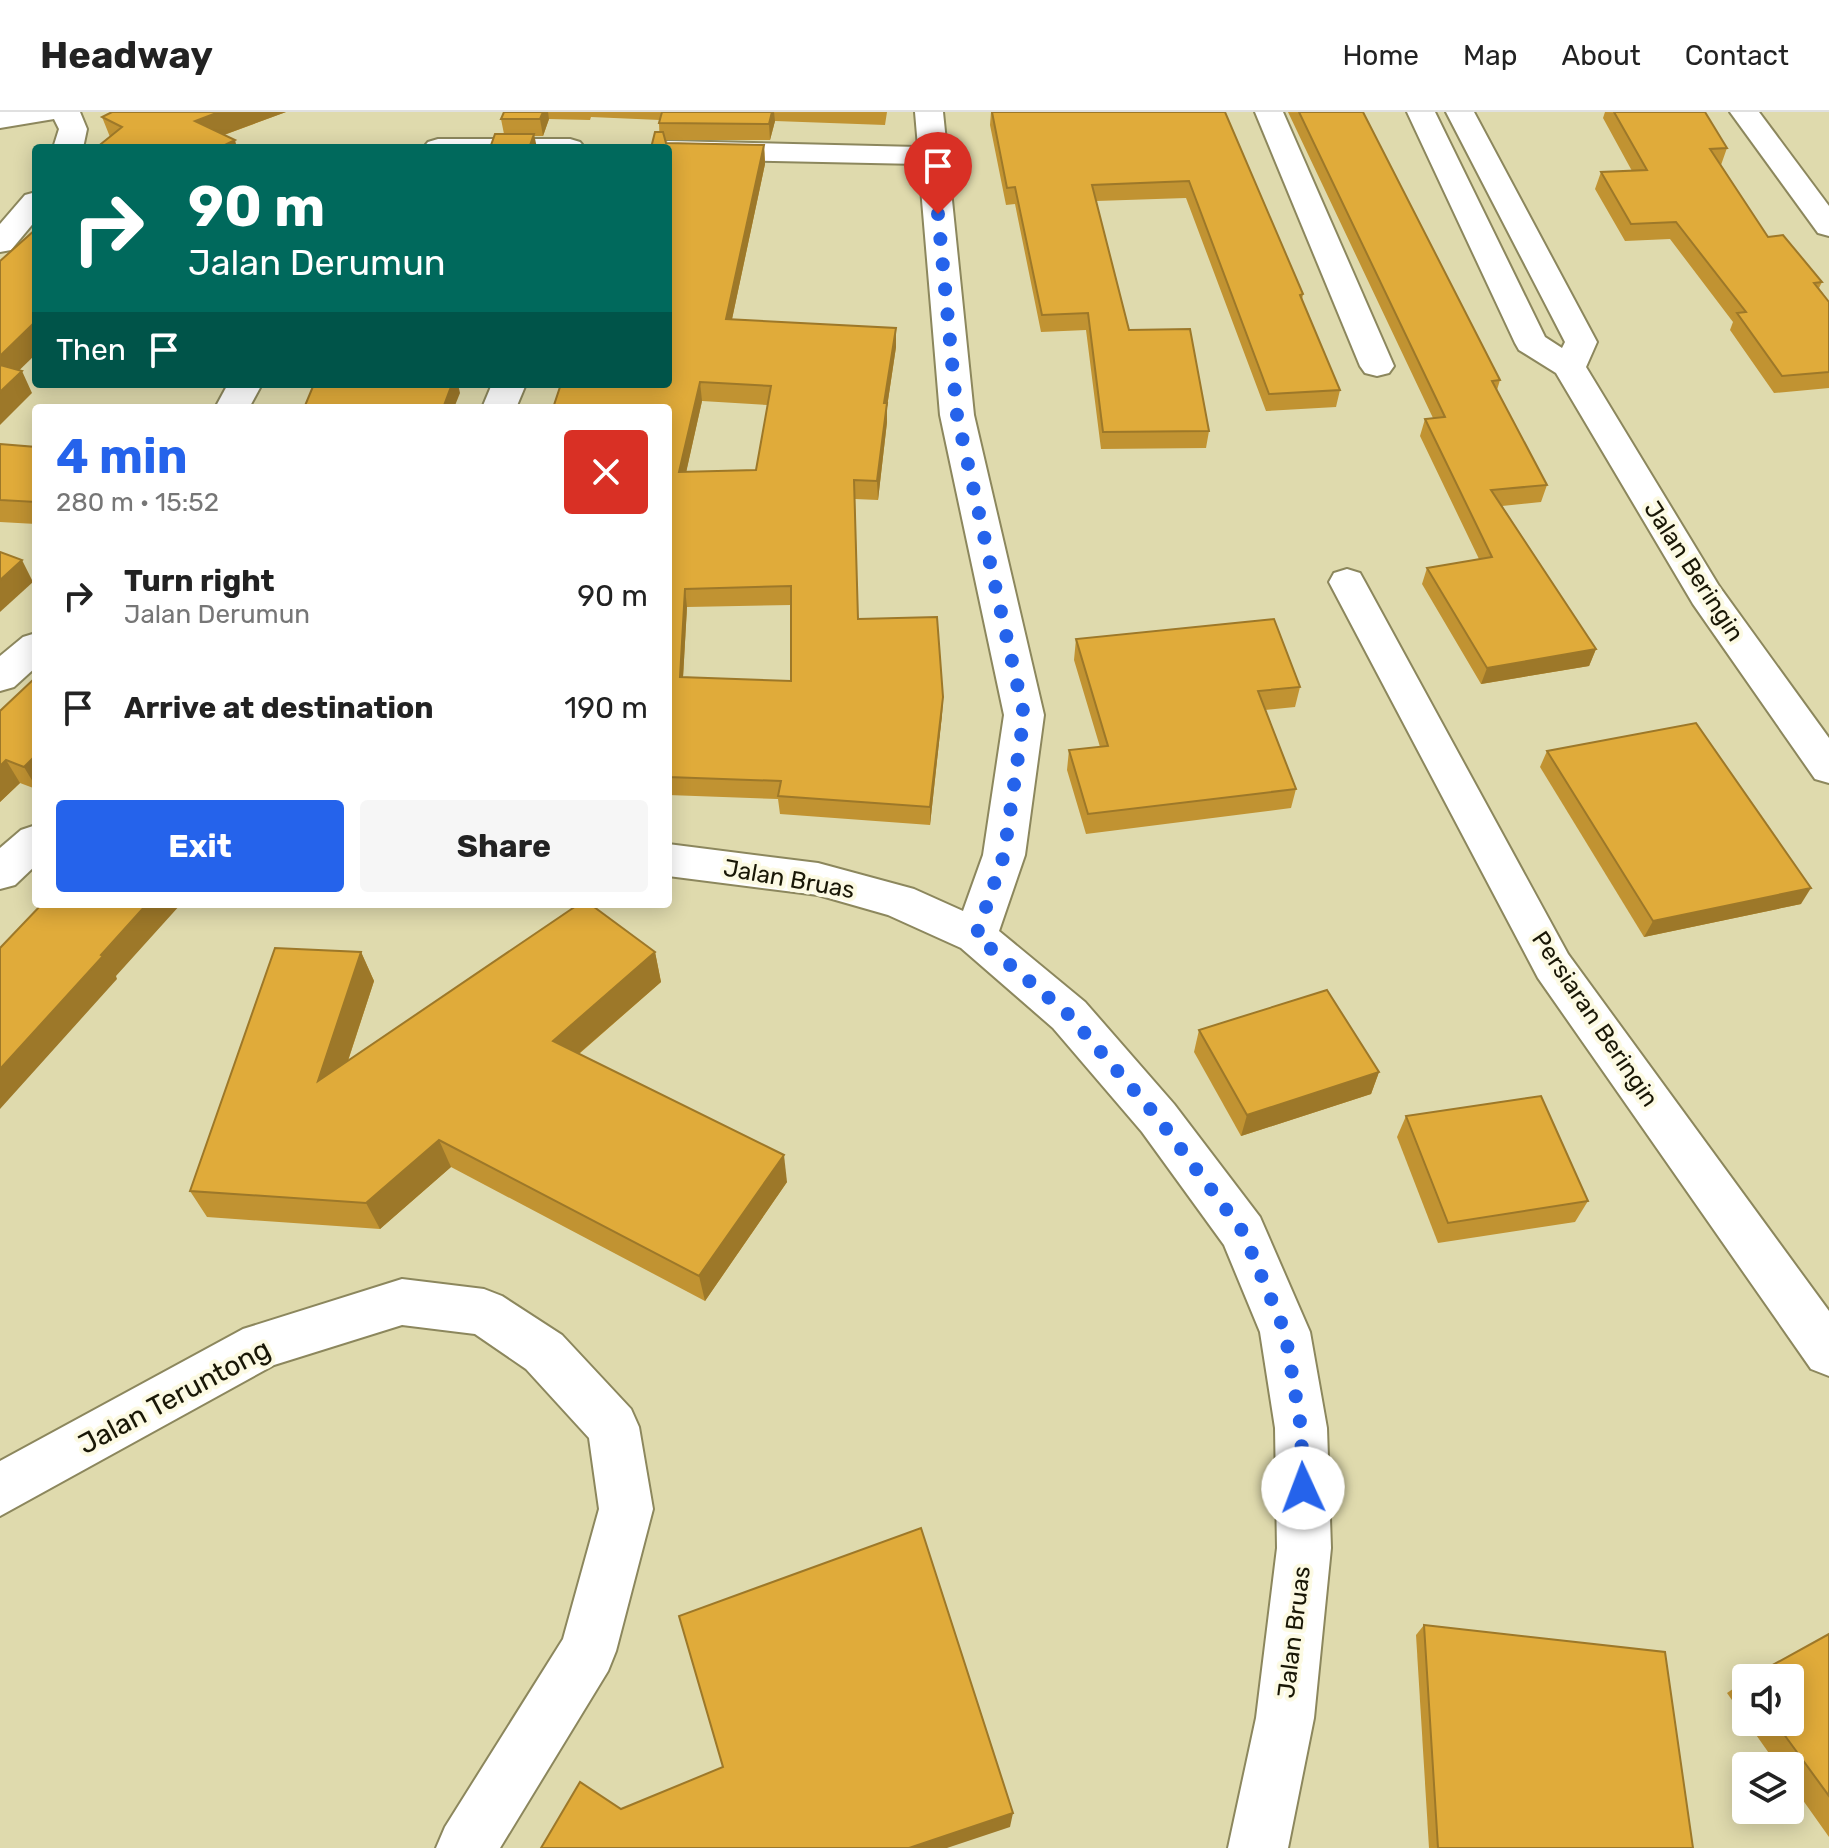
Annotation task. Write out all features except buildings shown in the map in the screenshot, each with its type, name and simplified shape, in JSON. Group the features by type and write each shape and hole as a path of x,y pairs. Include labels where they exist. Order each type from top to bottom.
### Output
{"street":[{"path":"0,119 47,112"},
{"path":"66,112 73,129 69,144"},
{"path":"929,112 957,415 1024,715 1004,855 976,936"},
{"path":"1269,112 1377,366"},
{"name":"Jalan Beringin","path":"1421,112 1531,343 1569,367 1706,595 1829,768"},
{"path":"1460,112 1581,342 1569,367"},
{"path":"1744,112 1829,227"},
{"path":"435,136 525,144"},
{"path":"672,150 933,156"},
{"path":"0,243 32,206"},
{"name":"Persiaran Beringin","path":"1347,582 1553,966 1829,1352"},
{"path":"0,677 32,649"},
{"path":"0,873 32,845"},
{"name":"Jalan Bruas","path":"672,861 818,879 899,901 976,936 1069,1015 1158,1118 1243,1232 1285,1332 1301,1428 1304,1548 1285,1718 1258,1848"},
{"name":"Jalan Teruntong","path":"0,1490 261,1346 402,1302 484,1312 544,1352 613,1427 626,1509 588,1651 466,1848"}],"route":[{"path":"938,214 957,415 1024,715 1004,855 976,936 1069,1015 1158,1118 1243,1232 1285,1332 1301,1428 1303,1488"}]}
